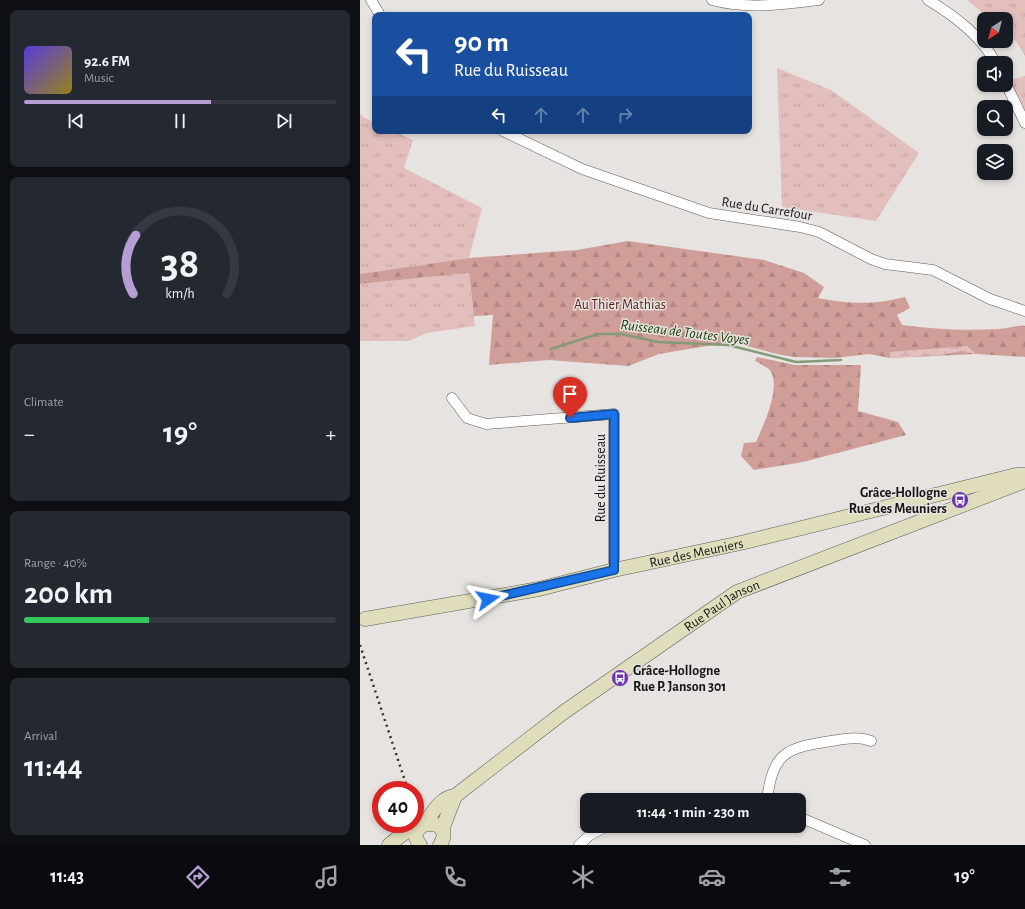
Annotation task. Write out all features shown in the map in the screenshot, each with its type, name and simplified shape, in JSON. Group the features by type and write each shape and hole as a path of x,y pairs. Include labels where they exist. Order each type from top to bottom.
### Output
{"street":[{"path":"371,0 378,12"},
{"path":"712,0 735,5 757,7 819,0"},
{"path":"928,0 973,32 992,56"},
{"path":"1010,92 1025,124"},
{"name":"Rue du Carrefour","path":"510,134 582,169 709,213 800,227 819,232 871,259 885,264 933,270 990,299 1025,310"},
{"name":"Rue du Ruisseau","path":"452,398 467,418 486,424 614,414 614,570"},
{"name":"Rue des Meuniers","path":"365,619 488,599 745,542 1016,475 1025,475"},
{"name":"Rue Paul Janson","path":"424,824 438,806 449,797 455,796 564,712 736,592 953,507 1025,481"},
{"path":"768,793 774,767 783,756 793,749 807,745 858,737 871,741"},
{"path":"442,830 455,796"},
{"path":"806,820 865,845"},
{"path":"424,826 434,824 442,830 444,836 441,845"},
{"path":"389,845 404,833"},
{"path":"417,833 416,835 420,845"},
{"path":"578,845 593,833"}],"green space":[{"path":"1025,0 1025,56 1013,38 1013,12 981,12 968,1"},
{"path":"777,68 831,90 919,153 876,221 782,207"},
{"path":"1025,76 1025,114 1013,91 1013,80"},
{"path":"360,113 363,117 372,122 372,134 400,134 413,140 404,168 482,208 469,258 360,274"},
{"name":"Au Thier Mathias","path":"628,241 764,260 804,273 824,287 818,298 840,302 862,303 894,300 905,297 910,308 897,315 902,325 937,329 974,330 1025,326 1025,357 976,354 890,358 869,354 834,358 796,357 781,355 731,342 659,354 628,366 549,360 489,365 493,315 474,316 469,273 360,284 360,274 469,258 577,250"},
{"path":"469,273 475,326 426,333 409,341 360,341 360,284"},
{"path":"967,346 976,354 961,351 941,355 890,358 890,352"},
{"path":"757,357 795,365 861,365 858,411 898,422 906,435 803,462 754,470 741,456 744,443 756,442 767,416 773,395 774,385 773,376 769,369 755,361"}],"waterway":[{"name":"Ruisseau de Toutes Voyes","path":"551,349 598,334 621,334 658,342 728,345 796,362 841,360"}],"railway":[{"path":"360,645 405,781"}],"place":[{"name":"Grâce-Hollogne Rue des Meuniers","path":"960,500"},
{"name":"Grâce-Hollogne Rue P. Janson 301","path":"620,678"}],"route":[{"path":"488,599 539,589 614,570 614,414 570,418"}]}
